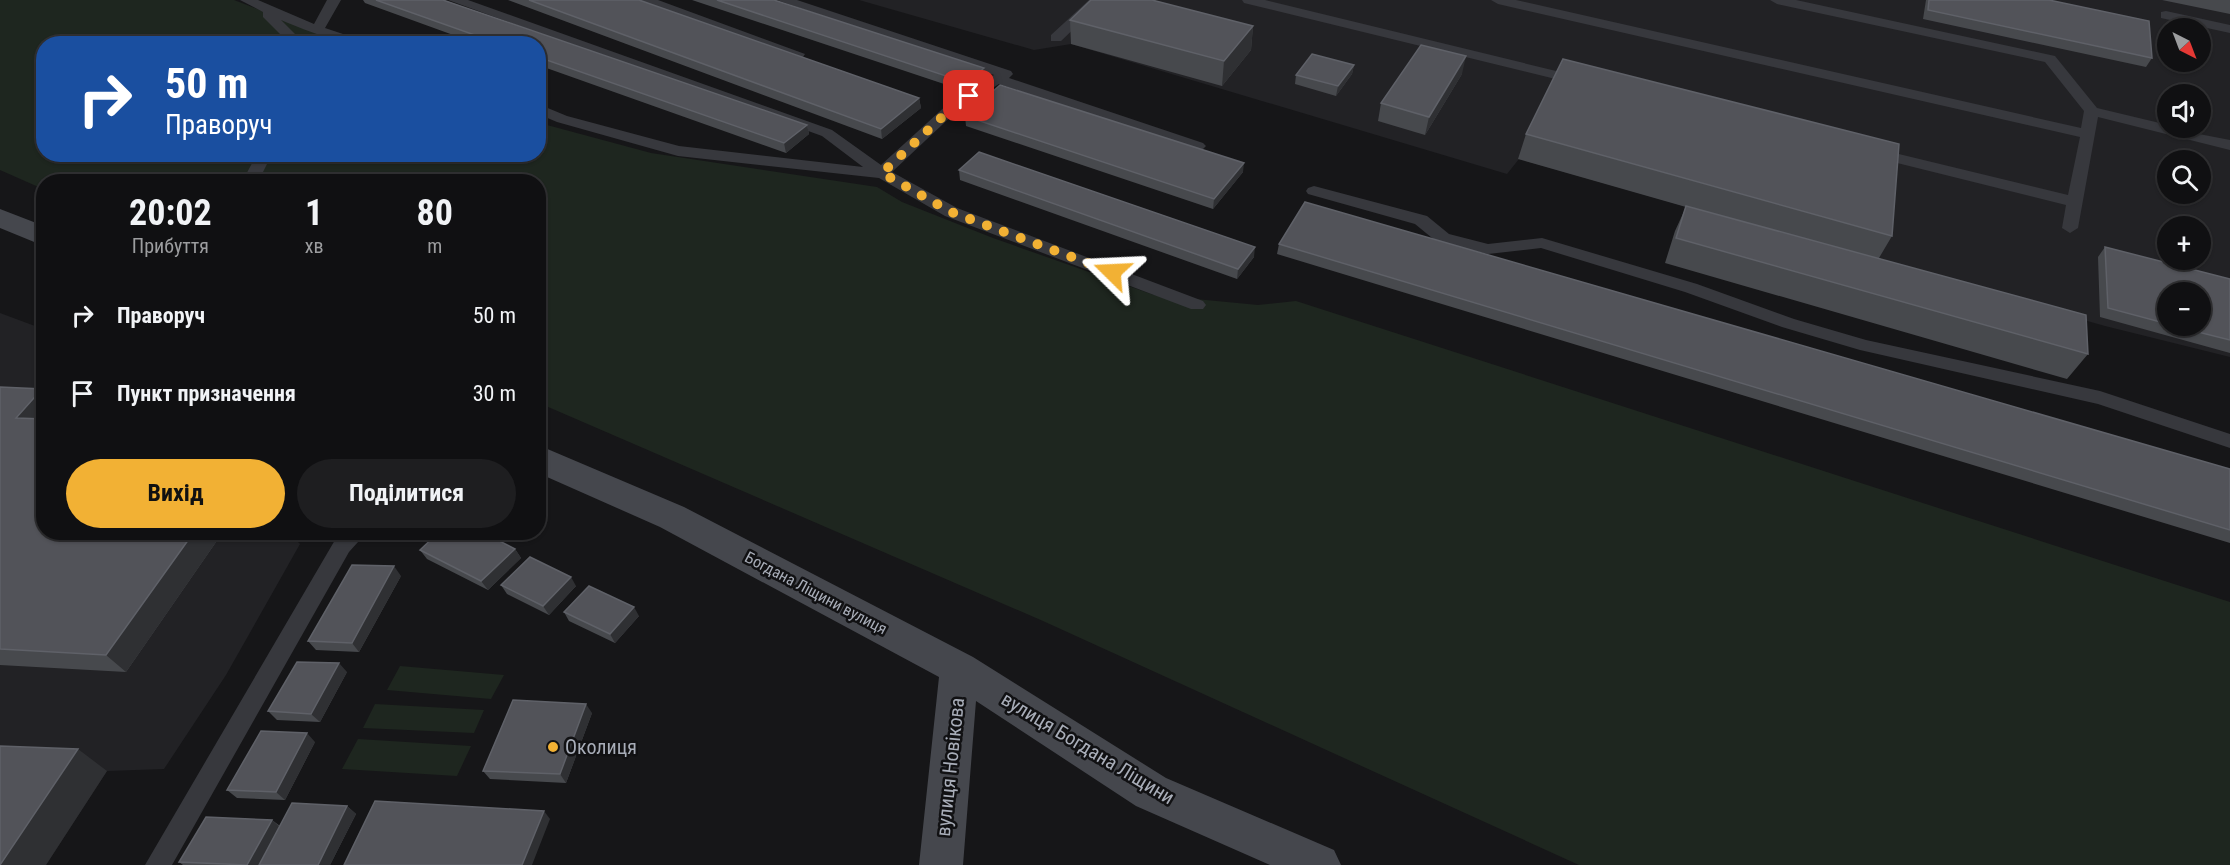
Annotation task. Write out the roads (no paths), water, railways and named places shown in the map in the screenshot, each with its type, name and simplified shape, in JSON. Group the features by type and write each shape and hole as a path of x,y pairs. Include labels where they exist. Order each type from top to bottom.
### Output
{"street":[{"path":"0,218 36,234"},
{"name":"Богдана Ліщини вулиця","path":"546,462 672,517 959,669"},
{"name":"вулиця Новікова","path":"940,865 959,669"},
{"name":"вулиця Богдана Ліщини","path":"959,669 1151,792 1318,865"}],"lane":[{"path":"317,30 334,0"},
{"path":"455,0 828,133 882,173 951,212 1197,305"},
{"path":"645,0 798,54"},
{"path":"546,112 562,119 678,151 882,173 955,105 1006,74 784,0"},
{"path":"1056,38 1097,0"},
{"path":"1249,0 1598,85"},
{"path":"1497,0 2088,134"},
{"path":"1777,0 2050,59 2092,111 2230,146"},
{"path":"253,2 327,36"},
{"path":"253,2 289,36"},
{"path":"2166,15 2230,29"},
{"path":"998,79 1198,146"},
{"path":"2070,228 2092,111"},
{"path":"1854,148 2075,202"},
{"path":"1314,191 1421,220 1443,238 1488,249 1542,243 1680,284 1788,323 1866,346 2100,398 2230,441"},
{"path":"158,865 342,546 348,540"}],"place":[{"name":"Околиця","path":"553,747"}]}
